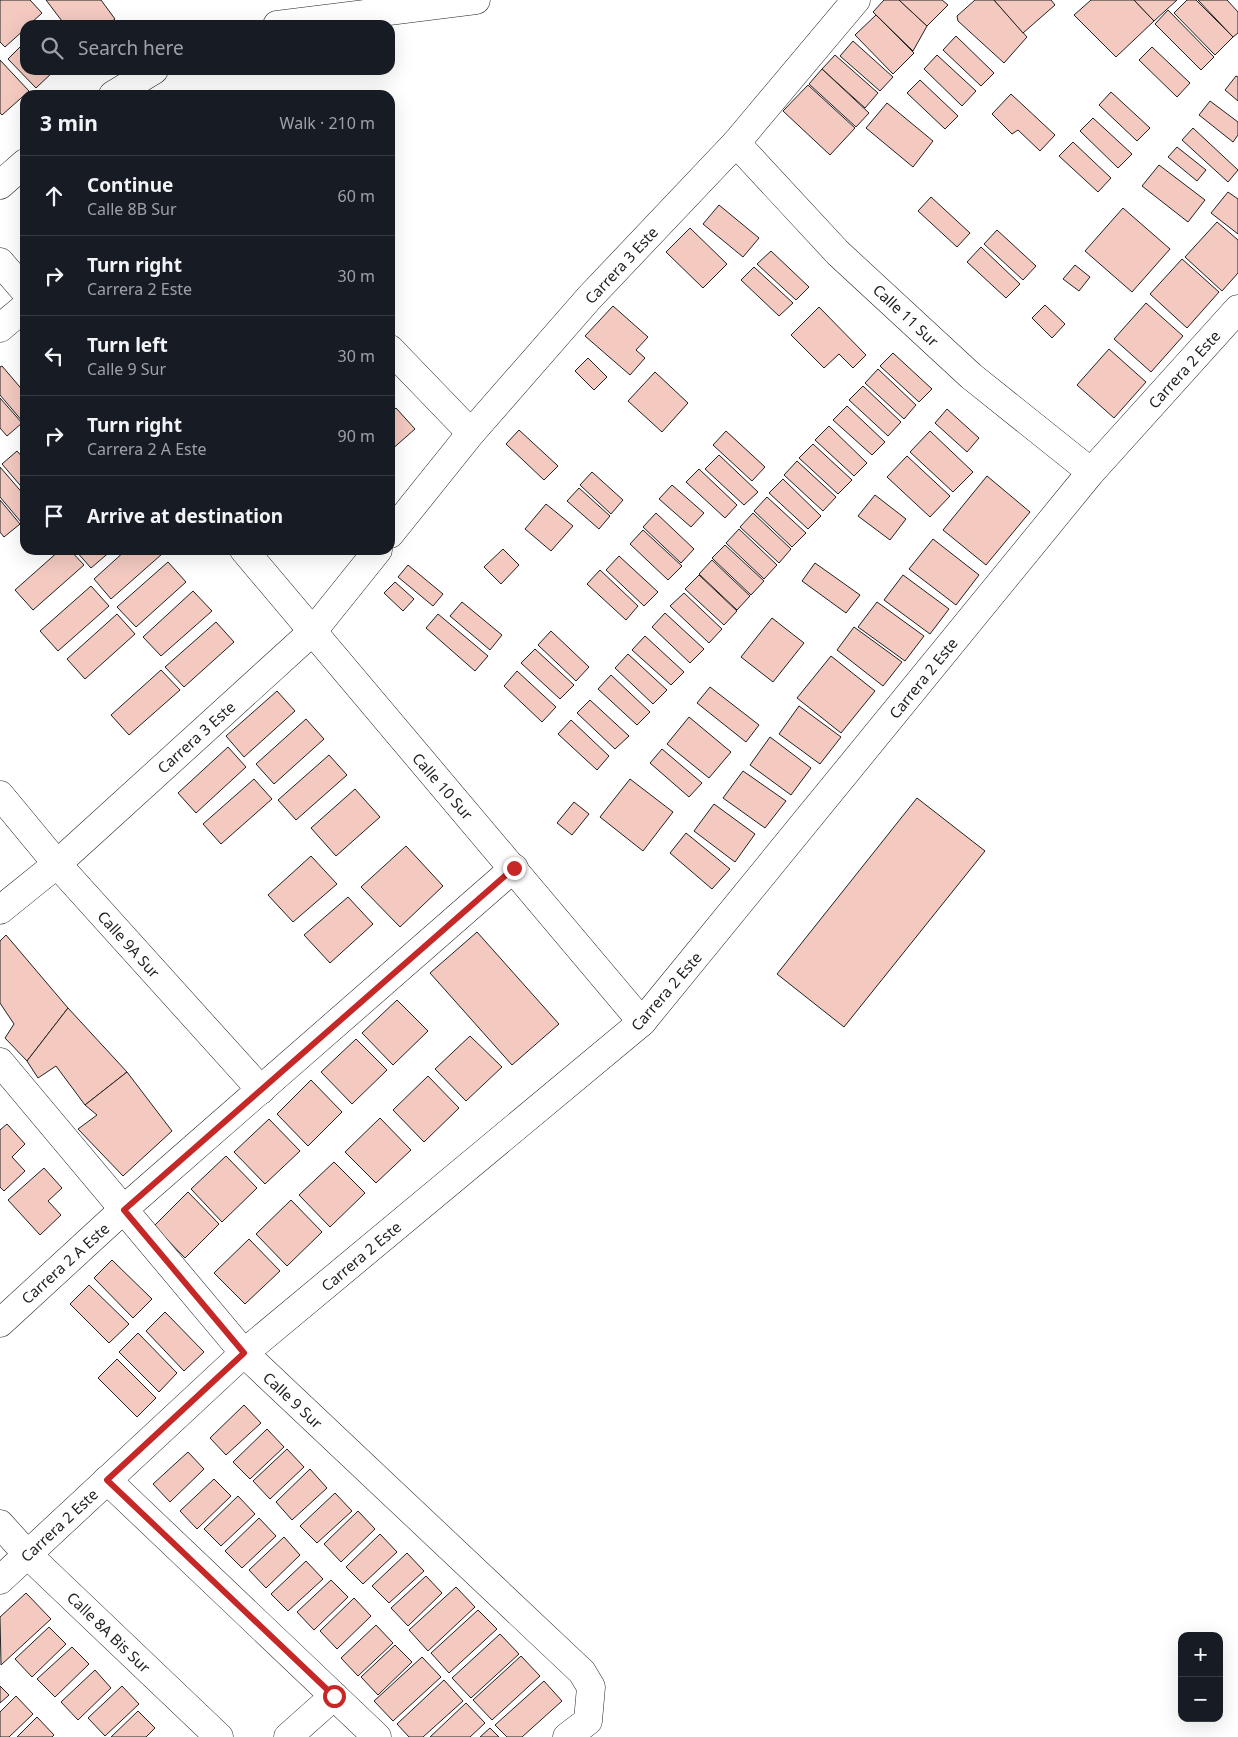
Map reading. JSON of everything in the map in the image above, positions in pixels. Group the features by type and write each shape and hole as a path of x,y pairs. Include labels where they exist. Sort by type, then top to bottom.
{"street":[{"path":"317,20 476,0"},
{"name":"Carrera 3 Este","path":"395,528 471,433 589,298 736,143 856,0"},
{"path":"123,90 146,75"},
{"name":"Calle 11 Sur","path":"736,143 838,252 971,376 1091,472"},
{"path":"0,185 20,167"},
{"path":"0,262 20,285"},
{"name":"Carrera 2 Este","path":"0,1580 244,1353 642,1022 1091,472 1238,309"},
{"path":"0,328 20,311"},
{"path":"395,354 471,433"},
{"name":"Calle 10 Sur","path":"248,555 642,1022"},
{"name":"Carrera 3 Este","path":"0,910 57,864 313,631 374,555"},
{"name":"Calle 9A Sur","path":"0,795 57,864 261,1090"},
{"name":"Carrera 2 A Este","path":"0,1323 124,1210 514,868"},
{"name":"Calle 9 Sur","path":"0,1062 244,1353 582,1672 590,1687 577,1729"},
{"path":"107,1480 377,1737"},
{"name":"Calle 8A Bis Sur","path":"0,1524 27,1554 219,1737"},
{"path":"288,1737 334,1696"}],"building":[{"path":"0,0 30,0 42,13 34,20 20,20 20,34 5,47 0,42"},
{"path":"46,0 101,0 115,19 114,20 61,20"},
{"path":"884,0 899,0 927,26 913,51 873,12"},
{"path":"899,0 942,0 948,5 927,26"},
{"path":"975,0 994,0 1027,37 1004,63 958,21 957,16"},
{"path":"994,0 1051,0 1055,5 1023,33"},
{"path":"1091,0 1134,0 1154,21 1116,57 1074,15"},
{"path":"1134,0 1177,0 1154,21"},
{"path":"1187,0 1196,0 1233,37 1215,55 1174,13"},
{"path":"1198,0 1227,0 1238,12 1238,33 1233,37"},
{"path":"1168,10 1214,57 1201,70 1155,24"},
{"path":"876,15 914,53 893,74 855,35"},
{"path":"956,36 994,73 981,86 943,50"},
{"path":"853,41 893,77 880,91 840,56"},
{"path":"20,47 20,71 8,59"},
{"path":"1152,47 1190,83 1177,97 1139,60"},
{"path":"835,55 878,93 865,108 822,69"},
{"path":"937,55 976,91 962,106 924,69"},
{"path":"0,60 28,90 20,90 20,99 2,115 0,113"},
{"path":"822,69 869,113 856,127 809,84"},
{"path":"23,75 50,75 36,88"},
{"path":"1236,76 1238,77 1238,101 1225,90"},
{"path":"920,80 958,116 945,129 907,93"},
{"path":"808,85 855,128 830,155 783,111"},
{"path":"1111,92 1150,128 1137,141 1099,105"},
{"path":"1011,94 1055,135 1040,151 1018,130 1012,134 992,114"},
{"path":"1210,101 1238,122 1238,135 1233,142 1199,115"},
{"path":"887,103 933,141 913,167 866,128"},
{"path":"1093,118 1132,154 1118,168 1080,131"},
{"path":"1193,128 1238,170 1228,182 1182,140"},
{"path":"1073,142 1111,178 1098,192 1059,156"},
{"path":"1177,147 1206,170 1197,181 1168,157"},
{"path":"1159,165 1205,200 1188,222 1142,186"},
{"path":"1228,192 1238,199 1238,234 1211,213"},
{"path":"931,197 970,233 957,247 918,211"},
{"path":"719,205 759,238 743,257 703,224"},
{"path":"1123,208 1170,249 1132,292 1085,251"},
{"path":"1217,222 1238,240 1238,273 1222,291 1185,257"},
{"path":"690,228 727,264 703,288 666,252"},
{"path":"997,230 1036,266 1023,280 984,244"},
{"path":"981,247 1020,284 1006,298 967,262"},
{"path":"771,251 809,287 796,300 757,264"},
{"path":"1182,259 1219,292 1187,328 1150,294"},
{"path":"1075,265 1090,277 1079,291 1063,279"},
{"path":"754,267 793,303 779,316 741,280"},
{"path":"1146,303 1183,336 1151,372 1114,339"},
{"path":"1045,305 1065,324 1052,338 1032,318"},
{"path":"613,306 648,337 636,350 645,358 630,375 585,336"},
{"path":"819,307 866,355 853,368 839,354 824,368 791,335"},
{"path":"1109,349 1146,382 1114,418 1077,385"},
{"path":"893,353 932,389 919,402 880,366"},
{"path":"588,358 607,377 594,390 575,371"},
{"path":"2,366 20,387 20,418 0,395 0,367"},
{"path":"878,369 916,405 904,419 865,383"},
{"path":"655,372 688,403 662,432 628,401"},
{"path":"863,386 901,422 888,436 849,400"},
{"path":"0,398 20,421 20,425 7,436 0,428"},
{"path":"847,406 885,442 872,455 833,420"},
{"path":"395,409 415,429 395,447"},
{"path":"947,409 979,438 967,452 935,423"},
{"path":"829,426 867,463 854,476 815,440"},
{"path":"519,430 558,466 544,480 506,444"},
{"path":"726,431 765,467 752,481 713,445"},
{"path":"930,431 973,472 953,492 910,452"},
{"path":"813,444 852,480 838,494 799,458"},
{"path":"17,451 20,454 20,485 2,464"},
{"path":"719,455 758,492 744,505 705,469"},
{"path":"907,456 950,496 930,517 887,477"},
{"path":"797,461 836,497 823,511 784,475"},
{"path":"0,467 20,490 20,521 0,497"},
{"path":"699,469 737,505 725,518 686,482"},
{"path":"592,472 623,500 611,514 580,485"},
{"path":"987,476 1030,512 986,565 943,530"},
{"path":"783,479 821,516 808,529 769,493"},
{"path":"672,485 704,513 691,527 659,499"},
{"path":"579,488 610,516 599,529 567,501"},
{"path":"875,495 906,519 890,540 858,516"},
{"path":"767,497 806,533 792,547 754,511"},
{"path":"0,500 20,524 4,537 0,532"},
{"path":"546,504 573,526 551,551 525,529"},
{"path":"656,513 694,549 681,563 643,527"},
{"path":"753,513 791,549 779,563 740,527"},
{"path":"739,529 777,565 764,579 726,543"},
{"path":"643,530 682,566 668,580 630,544"},
{"path":"933,539 979,575 956,605 909,569"},
{"path":"725,545 764,581 751,595 712,558"},
{"path":"503,549 519,565 501,584 484,567"},
{"path":"54,555 75,555 84,565 33,610 15,590"},
{"path":"79,555 106,555 91,568"},
{"path":"120,555 161,555 111,599 94,579"},
{"path":"619,556 658,592 644,606 606,570"},
{"path":"712,560 750,596 737,610 699,574"},
{"path":"168,562 186,582 136,627 117,607"},
{"path":"815,563 860,595 846,613 802,581"},
{"path":"408,565 443,594 433,606 398,577"},
{"path":"600,570 638,606 626,620 587,584"},
{"path":"699,575 737,611 724,625 685,589"},
{"path":"903,575 949,609 930,634 884,600"},
{"path":"395,582 414,599 403,611 384,593"},
{"path":"91,586 109,606 58,651 40,631"},
{"path":"193,591 212,611 161,656 143,637"},
{"path":"684,593 722,629 709,643 670,606"},
{"path":"462,602 502,635 490,650 450,616"},
{"path":"877,602 924,636 905,661 858,627"},
{"path":"665,613 704,649 690,663 652,627"},
{"path":"117,614 135,634 85,679 67,659"},
{"path":"438,614 488,656 475,671 426,628"},
{"path":"772,618 804,643 773,682 741,657"},
{"path":"216,622 234,642 184,687 165,667"},
{"path":"854,627 902,662 883,686 837,650"},
{"path":"551,631 589,667 576,681 538,645"},
{"path":"645,636 684,672 671,685 632,650"},
{"path":"535,649 574,685 560,699 521,663"},
{"path":"628,654 667,690 653,704 615,668"},
{"path":"831,656 875,691 841,733 797,698"},
{"path":"161,670 180,690 129,735 111,715"},
{"path":"517,671 556,707 542,722 504,686"},
{"path":"611,675 650,712 637,725 598,689"},
{"path":"710,687 759,725 746,742 697,703"},
{"path":"277,691 295,711 244,757 226,736"},
{"path":"590,700 629,736 615,749 577,713"},
{"path":"799,706 841,737 820,764 779,734"},
{"path":"689,717 731,752 709,778 667,744"},
{"path":"306,719 324,739 274,784 256,764"},
{"path":"571,720 609,756 597,770 558,734"},
{"path":"770,737 811,768 791,795 750,765"},
{"path":"228,747 246,767 196,813 178,793"},
{"path":"662,749 702,783 689,797 650,763"},
{"path":"329,755 347,775 296,820 278,800"},
{"path":"743,771 786,801 765,828 723,798"},
{"path":"254,779 272,799 221,844 203,824"},
{"path":"630,779 673,812 643,851 600,817"},
{"path":"355,789 380,817 336,856 311,828"},
{"path":"917,798 985,851 844,1027 777,974"},
{"path":"574,802 589,814 572,835 557,823"},
{"path":"714,804 755,834 735,862 694,831"},
{"path":"686,833 730,869 712,889 670,853"},
{"path":"406,846 443,886 400,927 361,887"},
{"path":"311,856 337,884 293,922 268,895"},
{"path":"348,897 373,924 330,963 304,935"},
{"path":"477,932 559,1024 512,1065 430,973"},
{"path":"6,935 68,1008 27,1061 5,1038 14,1024 0,1003 0,941"},
{"path":"397,1000 428,1031 393,1065 362,1033"},
{"path":"68,1008 127,1072 85,1105 56,1066 38,1078 27,1061"},
{"path":"470,1036 502,1067 466,1101 435,1069"},
{"path":"356,1039 387,1070 352,1104 321,1072"},
{"path":"127,1072 172,1131 123,1176 78,1129 97,1115 85,1105"},
{"path":"428,1076 459,1108 424,1142 393,1110"},
{"path":"311,1080 342,1112 308,1146 277,1114"},
{"path":"380,1118 411,1150 376,1183 345,1152"},
{"path":"269,1119 300,1151 265,1184 234,1152"},
{"path":"7,1124 25,1144 12,1157 25,1171 4,1191 0,1187 0,1130"},
{"path":"226,1156 257,1188 222,1222 191,1189"},
{"path":"334,1162 365,1193 330,1227 299,1195"},
{"path":"44,1168 62,1188 48,1201 61,1215 40,1235 8,1200"},
{"path":"188,1192 219,1224 185,1258 154,1226"},
{"path":"291,1200 322,1232 287,1266 256,1234"},
{"path":"249,1239 280,1271 245,1304 214,1273"},
{"path":"112,1260 152,1299 133,1318 94,1278"},
{"path":"89,1285 129,1324 109,1343 70,1304"},
{"path":"165,1312 204,1352 184,1371 146,1331"},
{"path":"138,1333 177,1373 159,1392 119,1352"},
{"path":"117,1359 156,1398 137,1417 98,1378"},
{"path":"244,1405 261,1423 226,1455 210,1438"},
{"path":"267,1429 284,1447 250,1479 233,1462"},
{"path":"287,1449 304,1467 270,1499 253,1481"},
{"path":"188,1452 204,1469 170,1502 153,1484"},
{"path":"310,1469 327,1488 292,1520 276,1502"},
{"path":"214,1479 231,1496 197,1529 180,1511"},
{"path":"335,1493 352,1511 317,1543 300,1526"},
{"path":"238,1496 255,1514 221,1546 204,1529"},
{"path":"358,1511 375,1529 341,1562 324,1544"},
{"path":"259,1518 276,1536 242,1568 225,1551"},
{"path":"380,1534 397,1552 363,1584 346,1567"},
{"path":"284,1537 300,1555 266,1588 249,1570"},
{"path":"407,1553 424,1571 389,1603 372,1586"},
{"path":"306,1561 323,1579 288,1611 271,1594"},
{"path":"426,1576 442,1593 408,1626 391,1608"},
{"path":"331,1580 348,1597 314,1630 297,1612"},
{"path":"456,1587 475,1607 428,1651 409,1630"},
{"path":"26,1593 51,1619 1,1665 0,1617"},
{"path":"354,1598 371,1616 337,1649 320,1631"},
{"path":"478,1610 497,1629 449,1673 431,1653"},
{"path":"376,1625 393,1643 358,1676 341,1658"},
{"path":"49,1627 66,1644 32,1677 15,1659"},
{"path":"500,1634 519,1654 471,1698 452,1678"},
{"path":"395,1645 412,1662 378,1695 361,1677"},
{"path":"72,1647 89,1664 55,1697 37,1679"},
{"path":"521,1656 540,1676 492,1720 473,1700"},
{"path":"422,1657 441,1677 393,1721 374,1701"},
{"path":"95,1670 111,1688 78,1720 61,1702"},
{"path":"444,1680 463,1701 423,1737 409,1737 397,1724"},
{"path":"544,1681 562,1701 522,1737 507,1737 495,1725"},
{"path":"0,1686 9,1695 0,1703"},
{"path":"122,1686 139,1704 105,1736 88,1718"},
{"path":"16,1696 33,1714 9,1737 0,1737 0,1712"},
{"path":"466,1703 485,1723 470,1737 430,1737"},
{"path":"138,1711 155,1728 146,1737 111,1737"},
{"path":"37,1717 54,1735 52,1737 17,1737"},
{"path":"490,1728 499,1737 480,1737"}],"route":[{"path":"334,1696 107,1480 244,1353 124,1210 514,868"}]}
